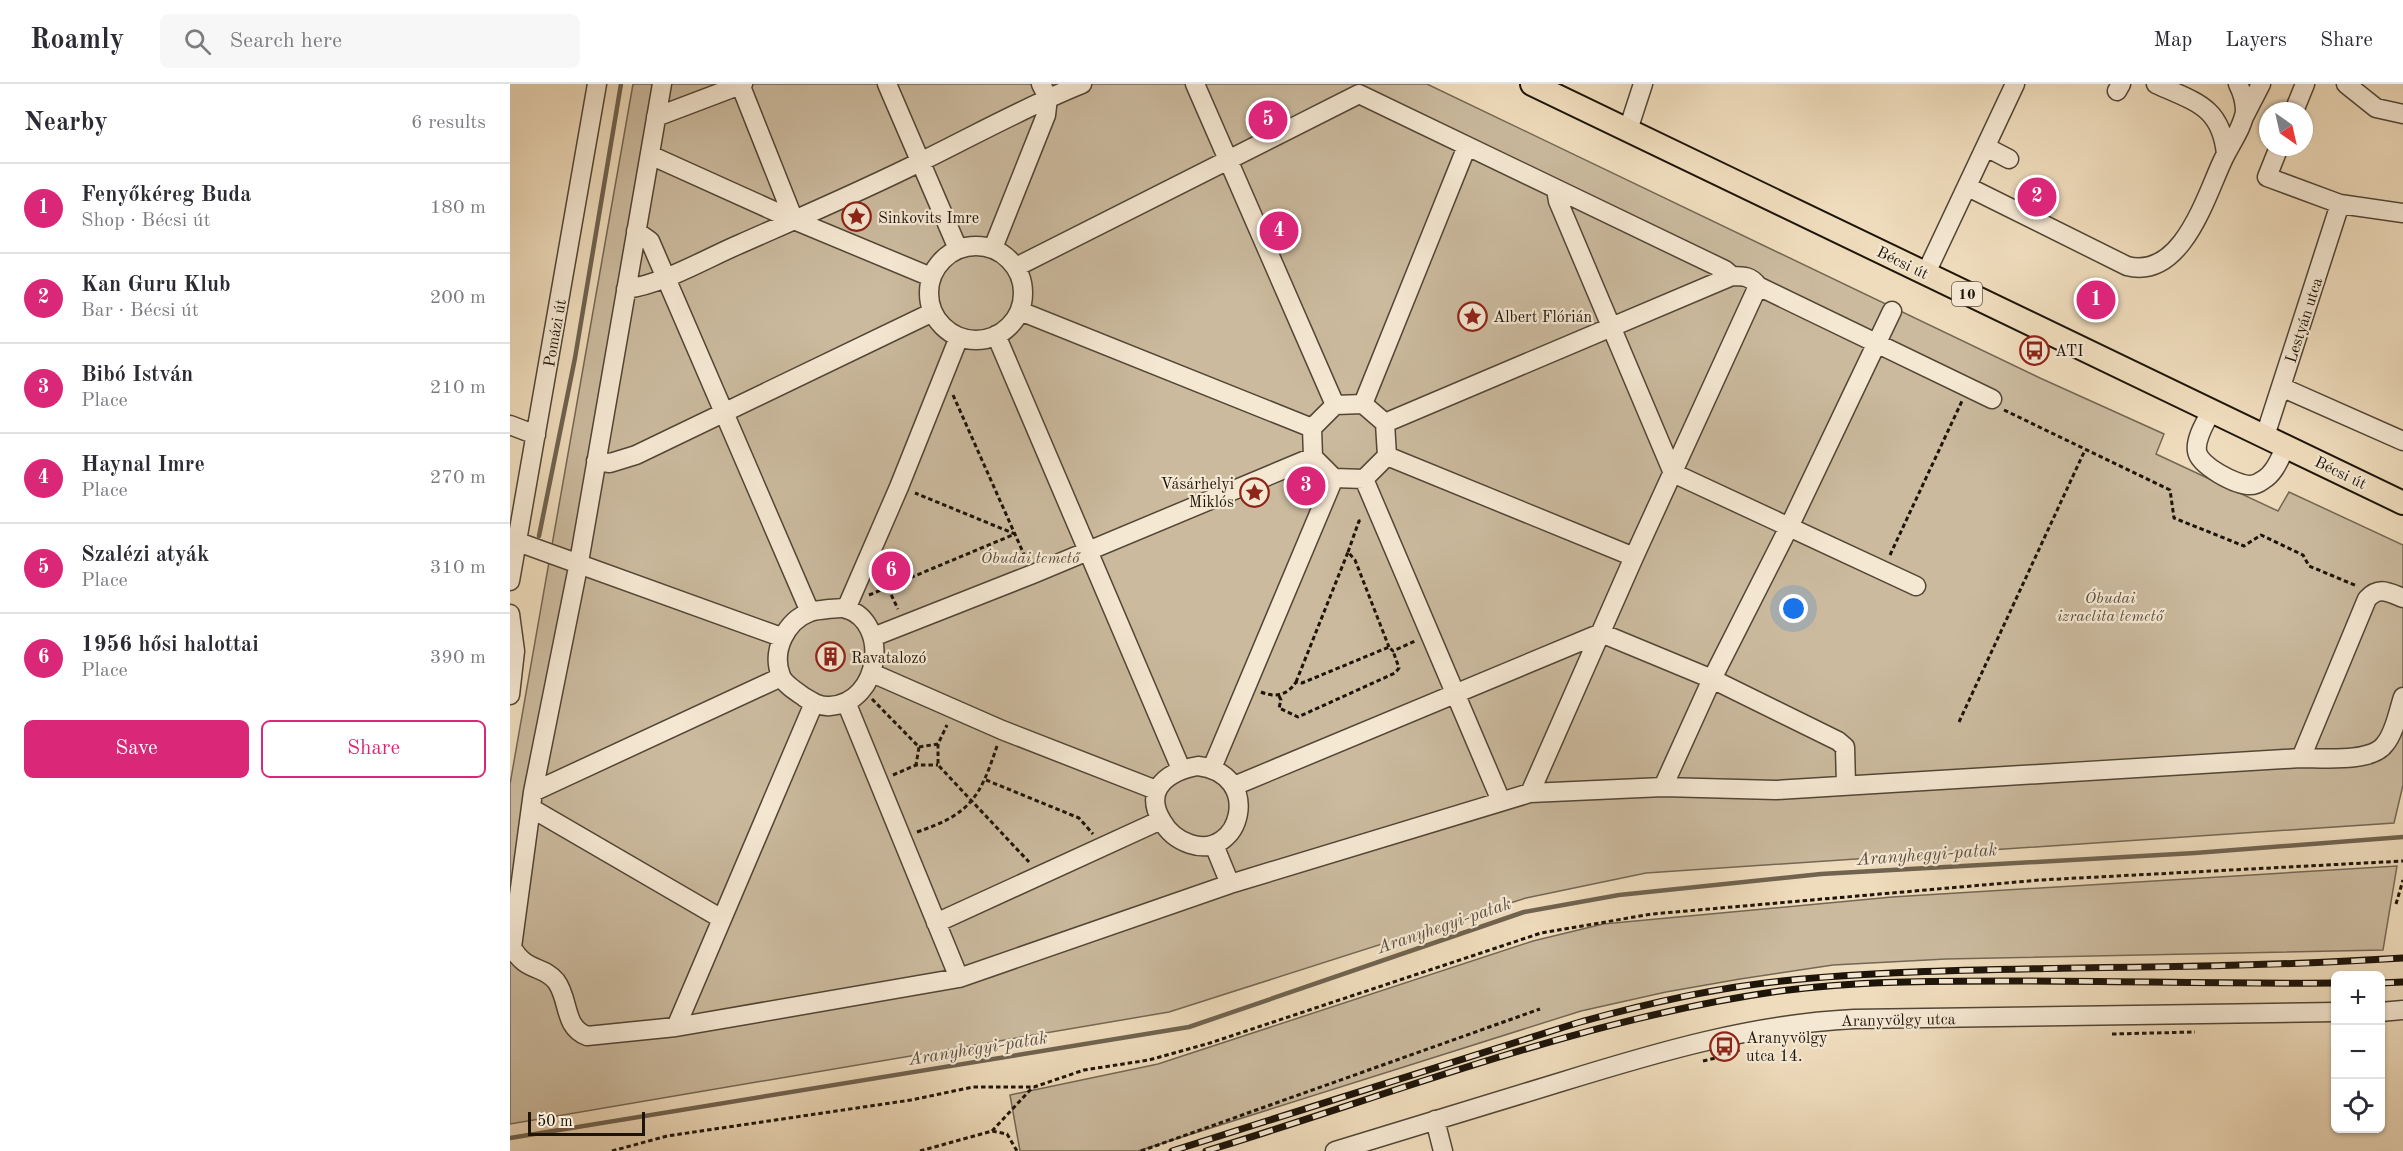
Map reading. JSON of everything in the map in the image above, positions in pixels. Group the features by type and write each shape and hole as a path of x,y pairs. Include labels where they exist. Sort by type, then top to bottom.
{"main road":[{"name":"Bécsi út","path":"1532,84 2403,502"}],"street":[{"name":"Pomázi út","path":"510,581 597,84"},
{"path":"662,84 579,562 532,800 512,947 518,957 528,966 551,976 557,983 563,993 571,1025 578,1033 587,1036 676,1027 959,978 1230,885 1530,793 1663,787 1776,790 2301,758 2353,758 2373,754 2385,746 2403,696"},
{"path":"656,117 741,84 794,220"},
{"path":"888,84 958,249"},
{"path":"626,289 638,288 665,277 921,162 1045,91 1082,84"},
{"path":"1195,84 1335,405"},
{"path":"1628,130 1643,84"},
{"path":"1926,273 2015,84"},
{"path":"2156,84 2204,106 2211,112 2221,131 2226,154"},
{"path":"2238,84 2243,96 2243,118"},
{"path":"1968,187 2057,225 2127,266 2143,267 2158,262 2179,247 2189,234 2261,84"},
{"path":"2298,102 2305,84"},
{"path":"2346,84 2376,108 2403,114"},
{"path":"993,249 1046,115 1045,91"},
{"path":"1016,267 1359,94 1725,270 1732,276"},
{"path":"1364,404 1467,146"},
{"path":"1986,147 2009,159"},
{"path":"650,156 794,220 931,277"},
{"path":"2275,156 2266,177 2340,204 2403,213"},
{"path":"1556,189 1558,201 1673,473 1916,586"},
{"name":"Lestyán utca","path":"2265,436 2340,204"},
{"path":"636,231 650,241 810,612"},
{"path":"978,245 993,249 1005,255 1016,267 1024,290 1020,311 1010,326 996,336 976,340 959,337 944,328 933,312 928,295 931,277 943,258 958,249 978,245"},
{"path":"1385,423 1732,276 1744,275 1758,286 1992,399"},
{"path":"1530,793 1634,557 1758,286"},
{"path":"1020,311 1312,428"},
{"path":"1663,787 1712,679 1789,527 1892,311"},
{"path":"596,461 610,463 636,455 933,312"},
{"path":"996,336 1181,769"},
{"path":"850,601 959,337"},
{"path":"2281,387 2403,441"},
{"path":"1364,404 1385,423 1387,456 1364,479 1334,478 1314,457 1312,428 1335,405 1364,404"},
{"path":"2211,411 2197,444 2198,455 2209,468 2242,484 2255,484 2268,477 2273,472 2286,446"},
{"path":"510,425 536,435"},
{"path":"1387,456 1634,557"},
{"path":"873,637 1033,574 1314,457"},
{"path":"1212,768 1334,478"},
{"path":"1364,479 1501,801"},
{"path":"518,542 579,562 781,637"},
{"path":"2301,758 2367,599 2373,592 2381,590 2403,598"},
{"path":"850,601 873,637 873,674 862,690 846,702 829,706 814,703 796,692 781,676 779,659 781,637 810,612 850,601"},
{"path":"510,614 515,651 510,695"},
{"path":"1234,786 1601,633 1712,679 1838,741 1845,747 1846,785"},
{"path":"873,674 1002,730 1156,790"},
{"path":"532,800 781,676"},
{"path":"846,702 959,978"},
{"path":"676,1027 814,703"},
{"path":"1198,766 1212,768 1225,775 1234,786 1239,805 1236,824 1226,838 1214,845 1198,847 1184,842 1170,832 1161,820 1156,807 1156,790 1167,777 1181,769 1198,766"},
{"path":"532,800 723,919"},
{"path":"936,923 1105,848 1161,820"},
{"path":"1214,845 1230,885"},
{"path":"2385,1012 2403,1010"},
{"name":"Aranyvölgy utca","path":"1335,1151 1674,1048 1756,1030 1802,1023 1854,1019 2331,1012"},
{"path":"1435,1120 1443,1151"}],"path":[{"path":"944,374 1033,574"},
{"path":"1882,570 1967,388"},
{"path":"1992,399 2008,413 2170,490 2174,518 2244,546 2261,535 2303,555 2309,566 2373,592"},
{"path":"1959,722 2085,450"},
{"path":"899,487 1015,534"},
{"path":"1247,686 1270,696 1279,696 1292,689 1359,521"},
{"path":"850,601 888,588 1015,534"},
{"path":"1279,696 1281,700 1279,708 1298,717 1395,673 1399,668 1355,560 1348,552"},
{"path":"888,588 905,624"},
{"path":"1296,682 1302,684 1431,635"},
{"path":"862,690 919,747"},
{"path":"954,709 938,744 938,765 1042,876"},
{"path":"900,837 936,826 958,814 973,801 986,780 1002,730"},
{"path":"919,747 938,744"},
{"path":"916,765 919,747"},
{"path":"878,782 916,765 938,765"},
{"path":"986,780 1079,818 1105,848"},
{"path":"612,1151 667,1136 911,1100 974,1087 1034,1087 1084,1070 1149,1060 1210,1043 1541,933 1641,915 2040,880 2403,861"},
{"path":"2396,904 2403,880"},
{"path":"1141,1151 1540,1009"},
{"path":"2109,1034 2200,1032"},
{"path":"1702,1061 1737,1053 1742,1047"},
{"path":"992,1131 1034,1087"},
{"path":"920,1151 992,1131 1007,1134 1017,1151"}],"green space":[{"name":"Óbudai temető","path":"633,84 1427,84 2040,378 2164,434 2156,454 2278,511 2289,492 2403,545 2403,785 2394,823 1646,873 1526,898 1169,1012 510,1124 510,784"},
{"path":"2397,866 2383,950 1946,959 1833,965 1666,992 1581,1011 1138,1151 1020,1151 1010,1095 1158,1064 1533,941 1603,924 1892,897"}],"waterway":[{"path":"539,536 575,358 621,84"},
{"name":"Aranyhegyi-patak","path":"510,1138 1189,1027 1524,912 1619,895 1821,874 2195,853 2403,837"}],"railway":[{"path":"1172,1151 1577,1023 1704,992 1782,981 1892,973 2240,965 2403,958"},
{"path":"1206,1151 1561,1039 1706,1004 1780,991 1866,983 1925,982 2331,983"},
{"path":"2385,983 2403,982"}],"place":[{"name":"Szalézi atyák","path":"1268,120"},
{"name":"Kan Guru Klub","path":"2037,197"},
{"name":"Sinkovits Imre","path":"857,217"},
{"name":"Haynal Imre","path":"1279,231"},
{"name":"Fenyőkéreg Buda","path":"2096,300"},
{"name":"Albert Flórián","path":"1472,316"},
{"name":"ATI","path":"2034,350"},
{"name":"Bibó István","path":"1306,486"},
{"name":"Vásárhelyi Miklós","path":"1255,492"},
{"name":"1956 hősi halottai","path":"891,571"},
{"name":"Ravatalozó","path":"830,657"},
{"name":"Aranyvölgy utca 14.","path":"1725,1046"}],"park label":[{"name":"Óbudai izraelita temető","path":"2110,606"}]}
